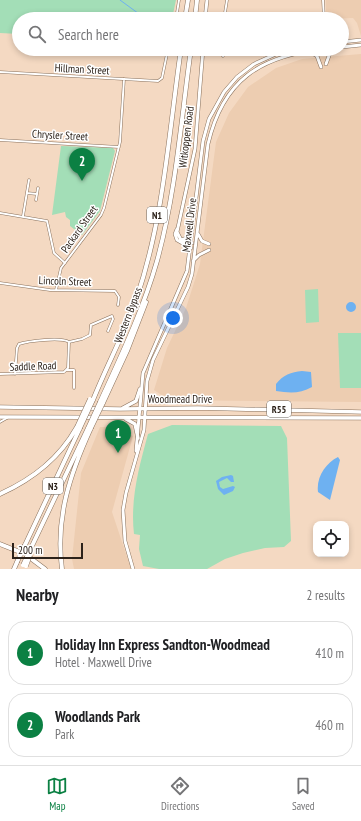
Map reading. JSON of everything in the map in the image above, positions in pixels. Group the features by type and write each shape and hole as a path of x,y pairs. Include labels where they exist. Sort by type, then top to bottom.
{"highway":[{"path":"186,12 188,0"},
{"path":"195,12 197,0"},
{"name":"Western Bypass","path":"14,569 78,427 120,340 137,296 152,238 165,171 180,56"},
{"name":"Western Bypass","path":"23,567 44,518 102,402 150,282 169,211 190,56"},
{"path":"0,493 13,488 44,468 62,449 78,427"},
{"path":"62,569 59,534 64,501 76,461 89,428"},
{"path":"0,544 25,554 45,569"}],"main road":[{"path":"206,12 207,0"},
{"path":"349,41 361,40"},
{"path":"349,46 361,45"},
{"name":"Witkoppen Road","path":"181,240 177,234 195,149 202,56"},
{"name":"Maxwell Drive","path":"136,457 140,418 140,389 147,361 185,276 207,126 214,108 224,92 237,77 254,64 272,56"},
{"name":"Maxwell Drive","path":"132,569 125,541 123,512 126,492 144,430 146,418 146,388 149,373 188,287 196,244 208,144 213,123 223,102 246,76 268,62 284,56"},
{"path":"317,56 321,67"},
{"path":"326,64 329,56"},
{"path":"200,170 205,171"},
{"name":"Witkoppen Road","path":"178,227 175,232 176,239 195,249"},
{"path":"181,240 189,237 192,231"},
{"path":"197,232 200,238 209,244"},
{"path":"181,240 196,244"},
{"path":"193,261 199,255 209,250"},
{"path":"120,409 135,402 139,397 140,389"},
{"name":"Woodmead Drive","path":"0,407 120,409 198,408 361,412"},
{"name":"Woodmead Drive","path":"0,417 361,418"},
{"path":"119,418 134,423 138,438"}],"street":[{"path":"177,12 179,0"},
{"path":"225,12 227,0"},
{"path":"324,0 324,12"},
{"name":"Hillman Street","path":"0,72 156,81 162,78 167,56"},
{"name":"Packard Street","path":"56,290 59,271 103,212 119,147 124,79"},
{"name":"Chrysler Street","path":"0,140 119,147"},
{"path":"23,217 29,180"},
{"path":"36,200 38,188"},
{"path":"27,193 37,194"},
{"path":"0,213 44,220 49,223 54,253 65,263"},
{"name":"Lincoln Street","path":"0,283 56,290 115,291 119,297 118,305"},
{"path":"15,374 17,348 19,344 42,340 65,340 69,342 82,339 90,335 92,332 90,327 92,324 112,316 113,319 108,331"},
{"path":"69,342 66,370 74,370 74,388"},
{"name":"Saddle Road","path":"0,374 66,370"},
{"path":"0,422 10,417"}],"shaded area":[{"path":"326,0 361,0 361,36 357,23 353,18 349,18 349,12 326,12"},
{"path":"361,54 361,402 169,400 154,390 167,348 186,308 200,264 216,142 229,113 248,87 276,68 302,59"},
{"path":"100,427 112,427 133,436 112,512 131,569 74,569 72,559 81,473"}],"green space":[{"path":"0,0 176,0 173,12 12,12 12,34 0,33"},
{"path":"61,146 113,148 115,151 100,211 82,235 70,226 70,220 66,217 65,212 52,215"},
{"path":"318,289 319,322 306,323 305,290"},
{"path":"338,333 361,333 361,388 340,388"},
{"path":"172,425 281,426 287,438 291,541 284,547 265,548 225,559 207,569 159,569 143,566 139,549 140,535 134,534 133,509 136,484 148,434"}],"water":[{"path":"349,302 353,302 355,303 355,311 349,312 346,309 346,305"},
{"path":"294,372 311,372 312,387 303,391 294,392 276,391 276,384 281,378"},
{"path":"338,457 340,460 330,500 318,492 318,486 320,476 323,471"},
{"path":"233,476 234,482 231,482 227,478 219,482 220,487 223,489 233,486 235,487 233,491 224,495 218,489 216,481 222,477"}],"waterway":[{"path":"120,0 136,12"}],"place":[{"name":"Woodlands Park","path":"82,181"},
{"name":"Holiday Inn Express Sandton-Woodmead","path":"118,453"}]}
